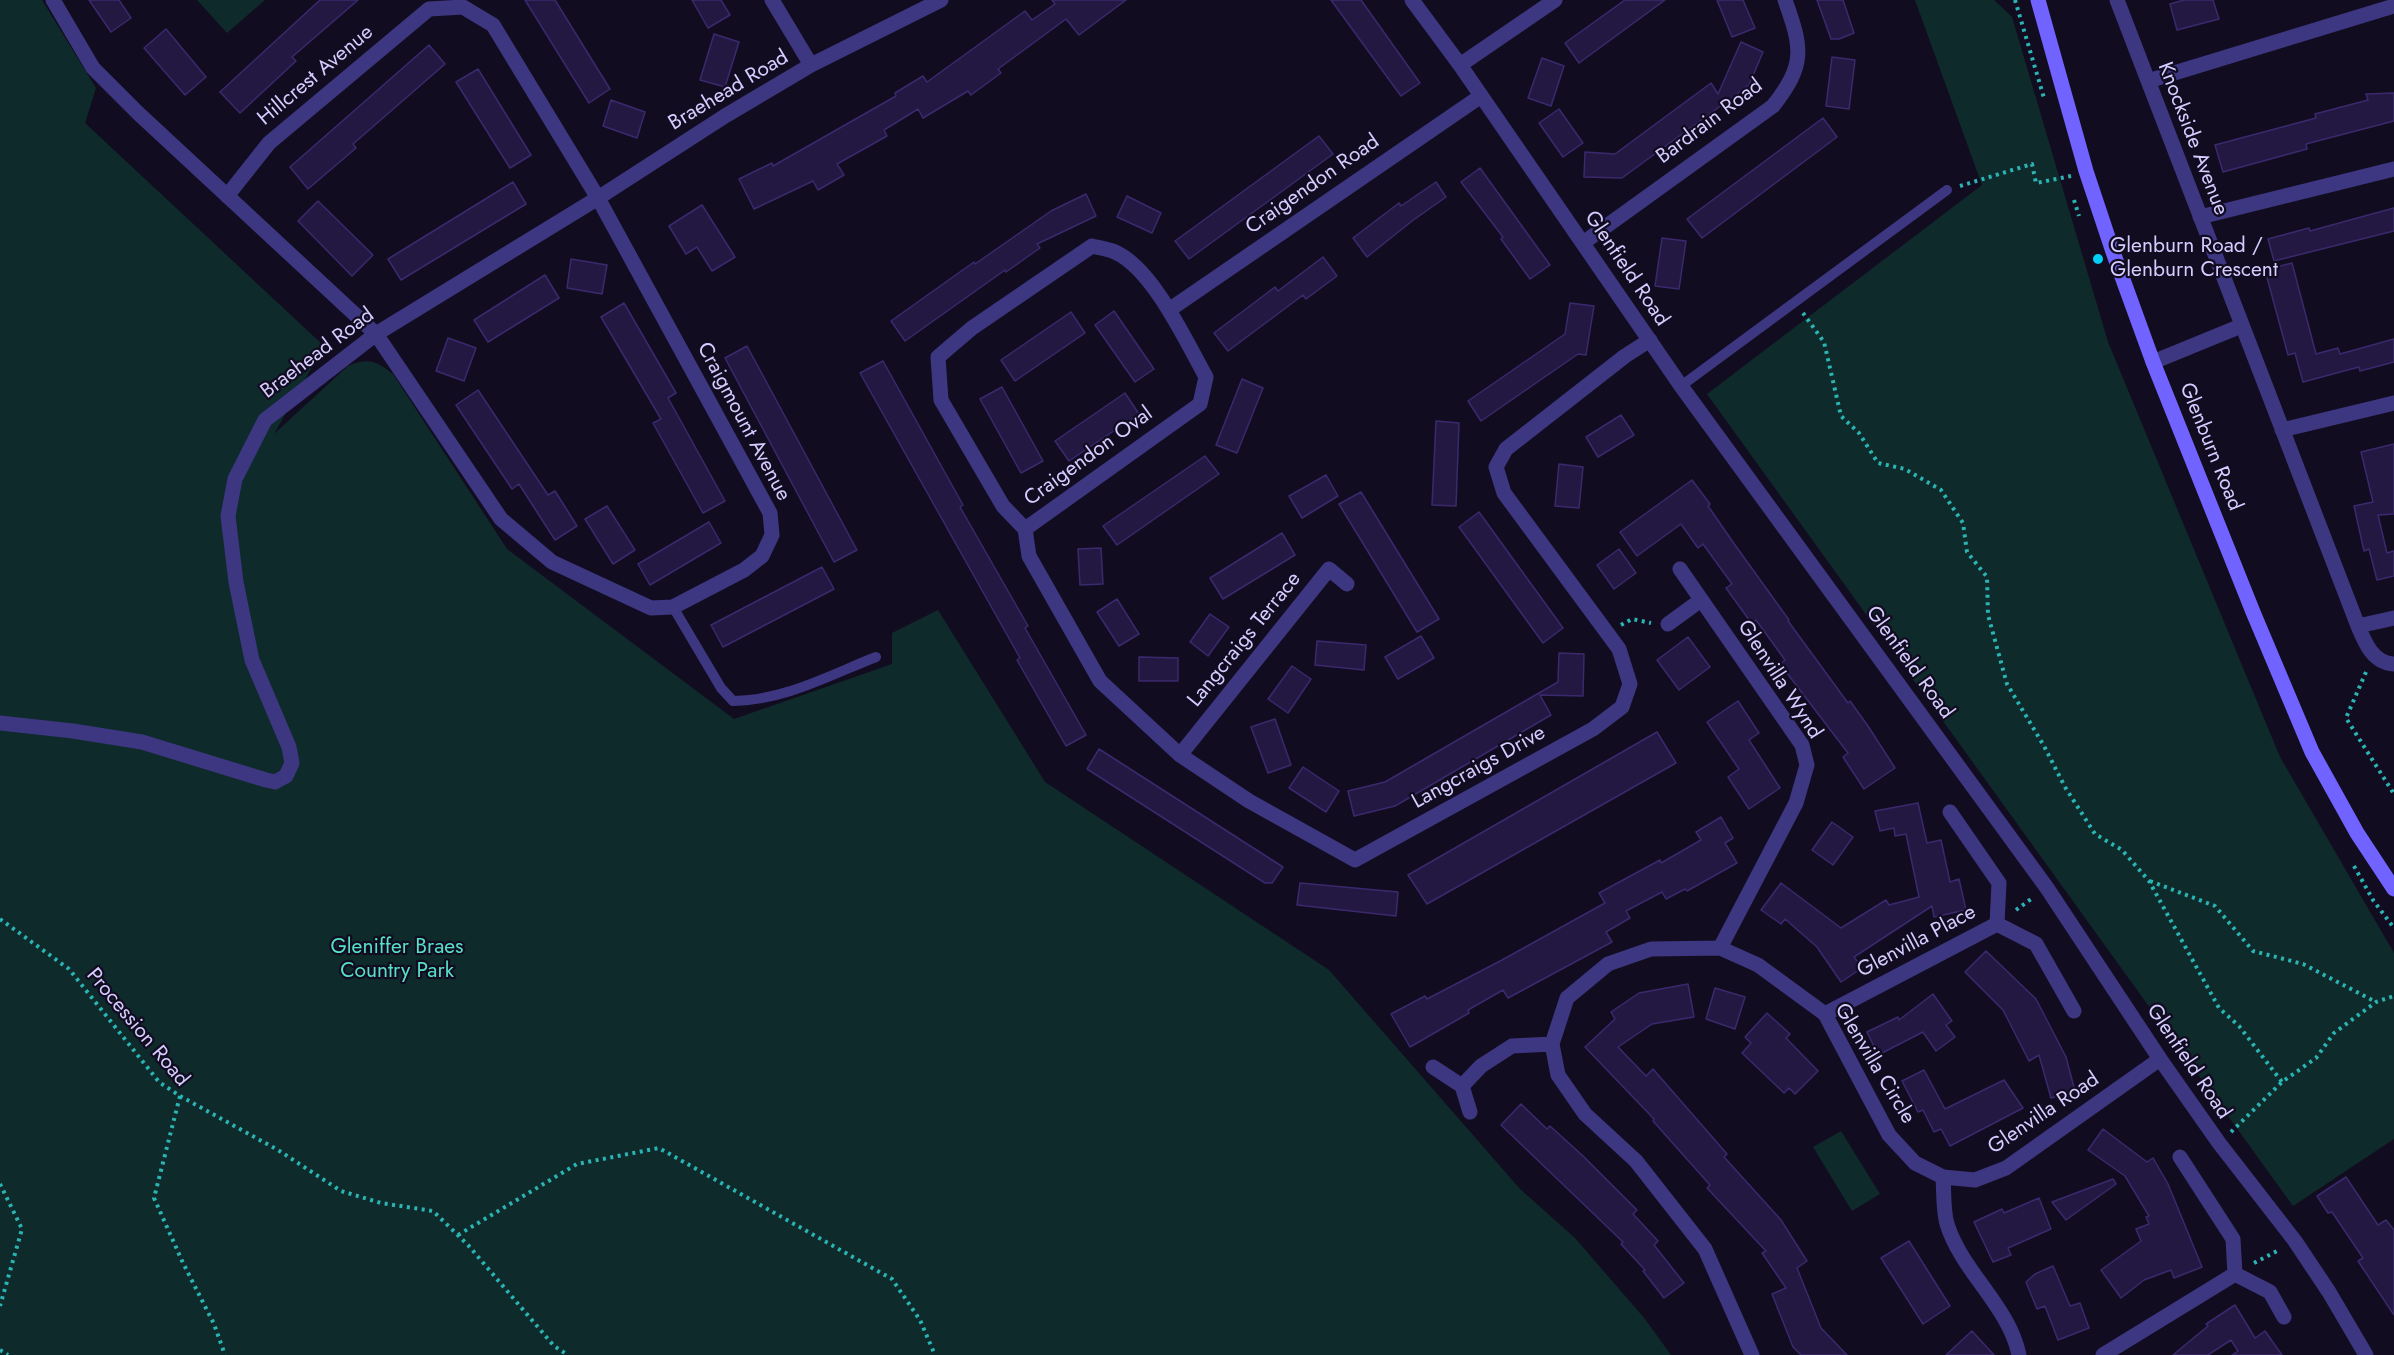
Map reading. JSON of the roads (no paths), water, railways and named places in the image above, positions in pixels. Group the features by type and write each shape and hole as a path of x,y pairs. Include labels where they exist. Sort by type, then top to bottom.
{"street":[{"path":"53,0 93,68 226,196 376,334 501,519 552,562 651,608 673,607"},
{"path":"772,0 811,65"},
{"name":"Braehead Road","path":"0,723 142,742 275,782 286,776 292,763 289,747 252,660 236,582 228,516 235,479 265,420 376,334 598,198 725,116 811,65 941,0"},
{"name":"Glenfield Road","path":"1412,0 1460,65 1681,386 2047,888 2160,1059 2219,1143 2295,1241 2329,1292 2366,1355"},
{"path":"1460,65 1555,0"},
{"name":"Bardrain Road","path":"1583,243 1773,106 1787,88 1798,61 1797,35 1785,0"},
{"name":"Glenburn Road","path":"2038,0 2086,171 2153,362 2312,752 2357,833 2394,889"},
{"name":"Knockside Avenue","path":"2117,0 2358,626 2373,656 2385,664 2394,664"},
{"path":"2148,81 2394,6"},
{"name":"Hillcrest Avenue","path":"226,196 269,143 429,9 463,7 492,25 598,198"},
{"name":"Craigendon Road","path":"1169,310 1481,96"},
{"path":"2200,217 2394,169"},
{"name":"Craigmount Avenue","path":"598,198 770,513 772,535 762,556 744,570 673,607"},
{"name":"Craigendon Oval","path":"1092,246 1117,253 1145,277 1169,310 1206,377 1200,404 1025,528 1003,506 941,400 938,357 972,328 1092,246"},
{"path":"2153,362 2241,326"},
{"name":"Langcraigs Drive","path":"1025,528 1029,556 1100,681 1179,755 1249,801 1354,860 1593,729 1622,707 1630,684 1619,649 1504,493 1496,467 1506,449 1624,356 1650,340"},
{"path":"2282,430 2394,403"},
{"name":"Langcraigs Terrace","path":"1179,755 1329,569 1347,584"},
{"name":"Glenvilla Wynd","path":"1680,569 1802,745 1807,765 1796,803 1720,948"},
{"path":"1668,624 1701,600"},
{"path":"2358,626 2394,618"},
{"name":"Glenvilla Place","path":"1950,812 1999,883 1997,924"},
{"name":"Glenvilla Place","path":"1997,924 2036,944 2074,1011"},
{"name":"Glenvilla Place","path":"1825,1014 1997,924"},
{"name":"Glenvilla Circle","path":"1552,1044 1568,998 1608,964 1651,949 1720,948 1758,965 1825,1014 1889,1135 1915,1163 1943,1177"},
{"path":"1462,1086 1481,1066 1512,1046 1552,1044 1558,1075 1586,1114 1636,1161 1705,1248 1752,1355"},
{"name":"Glenvilla Road","path":"1943,1177 1975,1180 2006,1168 2160,1059"},
{"path":"1433,1067 1462,1086 1470,1112"},
{"path":"2180,1158 2233,1239 2235,1274"},
{"path":"1943,1177 1946,1223 1959,1251 2006,1322 2017,1343 2019,1355"},
{"path":"2235,1274 2270,1292 2284,1317"},
{"path":"2103,1355 2235,1274"}],"lane":[{"path":"1681,386 1947,190"},
{"path":"673,607 721,688 733,701 753,701 783,694 876,657"}],"place":[{"name":"Glenburn Road / Glenburn Crescent","path":"2098,259"}],"park label":[{"name":"Gleniffer Braes Country Park","path":"397,960"}]}
